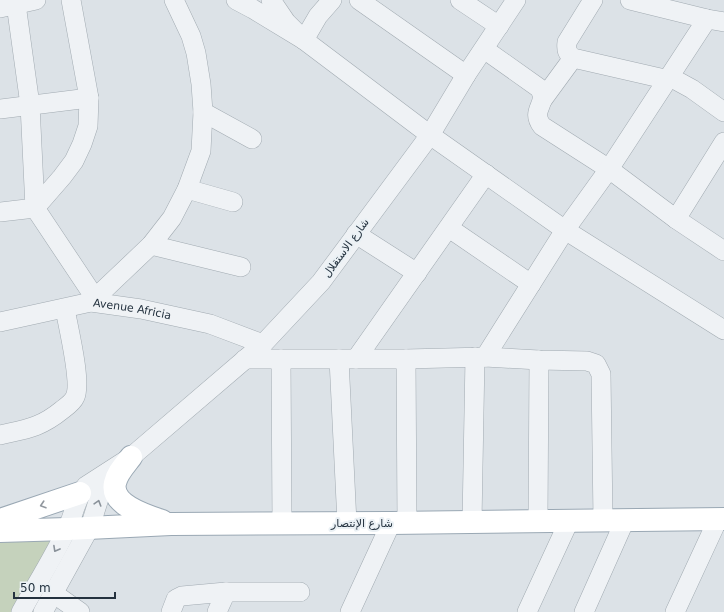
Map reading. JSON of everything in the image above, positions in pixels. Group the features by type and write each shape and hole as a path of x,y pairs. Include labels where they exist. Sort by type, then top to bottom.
{"main road":[{"path":"131,457 120,471 114,484 118,497 126,505 138,513 171,524"},
{"path":"0,520 80,493"},
{"name":"شارع الإنتصار","path":"0,531 171,524 721,519"}],"street":[{"path":"36,0 8,6 30,104 35,208 93,300 151,245 172,218 187,189 201,151 203,112 201,84 196,53 191,36 174,0"},
{"path":"0,212 35,208 74,161 82,144 88,126 89,98 71,0"},
{"path":"236,0 254,9 304,40 430,135 565,230 724,330"},
{"path":"271,0 286,22 304,40"},
{"path":"304,40 318,16 332,0"},
{"path":"359,0 466,75"},
{"path":"460,0 499,26"},
{"name":"شارع الاستقلال","path":"80,493 86,486 131,457 263,344 321,282 430,135 466,75 516,0"},
{"path":"593,0 566,42 566,50 568,54 573,58 670,78 692,89 724,112"},
{"path":"472,522 480,357 531,284 565,230 609,169 670,78 716,20 693,7 630,0"},
{"path":"484,49 534,83 542,93 543,99"},
{"path":"573,58 543,99 537,112 538,120 542,126 609,169 676,219 724,251"},
{"path":"0,109 30,104 89,98"},
{"path":"203,112 252,139"},
{"path":"676,219 724,142"},
{"path":"347,523 348,359 417,273 486,174"},
{"path":"187,189 233,202"},
{"path":"449,228 531,284"},
{"path":"356,234 417,273"},
{"path":"151,245 241,267"},
{"name":"Avenue Africia","path":"0,322 65,309 93,300 210,324 263,344"},
{"path":"0,435 35,427 52,418 67,406 75,397 78,383 65,309"},
{"path":"245,359 406,359 480,357 587,361 596,364 599,367 601,374 603,520"},
{"path":"281,359 282,523"},
{"path":"350,612 399,523 406,359"},
{"path":"538,521 539,360"},
{"path":"43,612 90,527 107,473"},
{"path":"22,612 67,529 80,493"},
{"path":"675,612 721,519"},
{"path":"584,612 625,520"},
{"path":"527,612 569,521"},
{"path":"217,612 226,592"},
{"path":"171,612 176,599 179,597 226,592 300,592"},
{"path":"53,593 80,612"}],"green space":[{"path":"57,537 14,612 0,612 0,540"}]}
